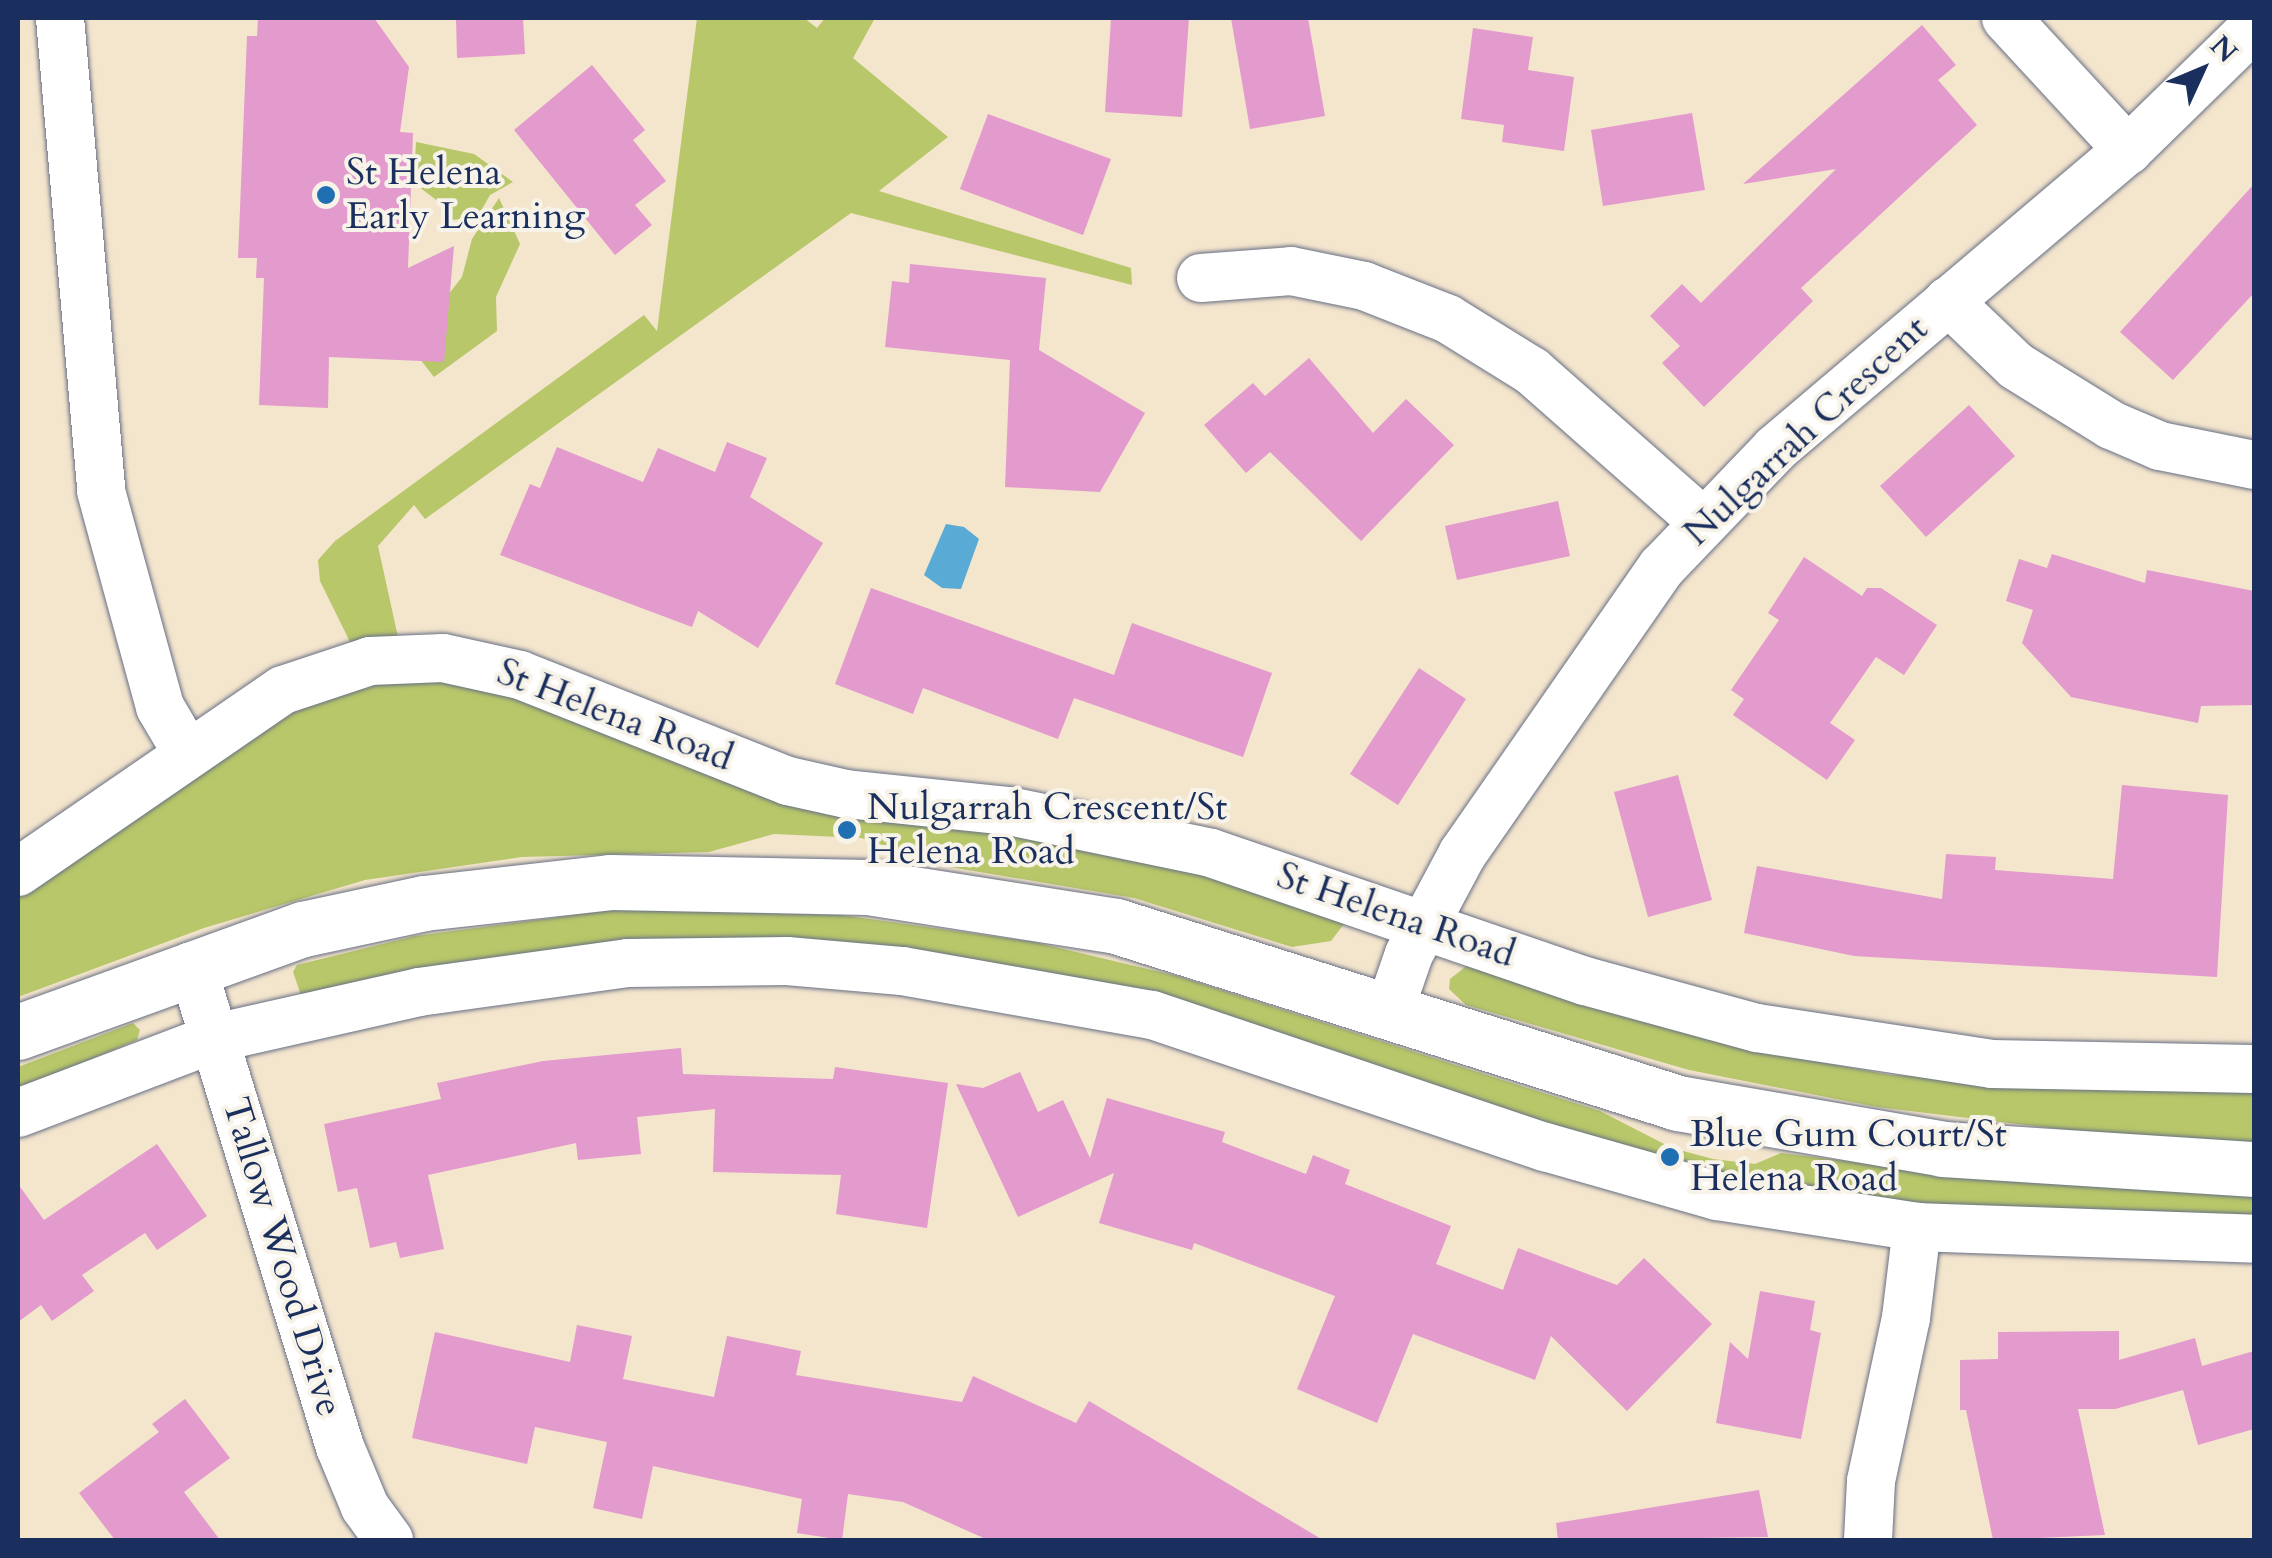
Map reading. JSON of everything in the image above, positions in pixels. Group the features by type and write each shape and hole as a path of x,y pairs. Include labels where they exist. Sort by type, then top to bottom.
{"main road":[{"path":"18,1032 303,929 487,892 572,883 756,881 868,887 1062,914 1181,945 1678,1104 1944,1149 2254,1169"}],"street":[{"path":"60,18 101,491 160,707 187,754"},
{"path":"2006,18 2128,150"},
{"name":"Nulgarrah Crescent","path":"1388,1012 1424,923 1536,740 1611,632 1702,521 1818,410 2128,150 2254,27"},
{"path":"1202,278 1292,271 1364,286 1448,320 1532,370 1702,521"},
{"path":"1948,302 2016,366 2111,425 2160,446 2254,465"},
{"name":"St Helena Road","path":"18,872 283,690 340,668 401,658 483,663 788,781 1149,837 1319,884 1637,997 1873,1050 1992,1064 2254,1070"},
{"path":"18,1113 216,1038 438,988 628,963 787,961 902,971 1152,1015 1545,1147 1717,1196 1916,1227 2254,1239"},
{"name":"Tallow Wood Drive","path":"192,966 340,1447 365,1507 389,1540"},
{"path":"1868,1540 1872,1481 1906,1318 1916,1227"}],"green space":[{"path":"697,18 804,18 817,28 825,18 875,18 853,58 948,137 879,191 1131,268 1132,285 851,213 425,519 414,505 378,546 398,637 352,646 320,581 318,560 335,541 644,315 657,331"},
{"path":"416,142 474,154 513,182 490,195 477,218 450,220 448,209 414,183"},
{"path":"499,198 520,244 496,297 497,331 434,377 409,345 462,277 472,239"},
{"path":"465,678 928,819 1204,870 1341,916 1344,924 1331,941 1292,947 1134,898 950,867 861,838 774,834 709,852 522,857 365,880 204,928 18,997 18,895 259,723 366,679"},
{"path":"612,910 841,915 1034,942 1177,976 1600,1111 1672,1148 1713,1159 1755,1164 1781,1153 2000,1180 2254,1195 2254,1221 1989,1213 1733,1179 1447,1094 1214,1012 955,959 302,998 293,972 297,965 415,936"},
{"path":"1469,964 1792,1057 1891,1075 2254,1088 2254,1143 2107,1135 1877,1107 1689,1070 1466,1005 1449,989 1450,979"},
{"path":"133,1023 140,1030 137,1040 18,1090 18,1067"}],"water":[{"path":"946,524 964,527 979,539 961,589 942,588 924,575"}],"building":[{"name":"St Helena Early Learning","path":"258,18 374,18 409,67 400,132 413,133 408,268 454,246 444,362 329,357 328,408 259,405 264,278 256,278 257,258 238,258 247,36 257,36"},
{"path":"456,18 523,18 525,54 457,58"},
{"path":"1111,18 1189,18 1182,117 1105,112"},
{"path":"1231,18 1308,18 1325,116 1250,129"},
{"path":"1922,25 1956,65 1938,80 1977,125 1801,288 1813,301 1704,407 1662,363 1680,346 1650,316 1682,284 1701,303 1836,169 1743,184"},
{"path":"1473,28 1533,37 1528,70 1574,77 1564,151 1502,142 1504,125 1461,119"},
{"path":"592,65 645,130 633,140 666,181 635,205 652,225 615,255 514,130"},
{"path":"1692,113 1705,190 1603,206 1591,130"},
{"path":"988,114 1111,159 1083,235 960,189"},
{"path":"2254,184 2254,293 2173,380 2120,332"},
{"path":"910,264 1046,278 1039,350 1145,413 1100,492 1005,487 1010,360 885,347 892,281 909,283"},
{"path":"1309,358 1373,433 1406,399 1454,445 1361,541 1270,452 1246,473 1204,425 1253,383 1265,396"},
{"path":"1969,405 2015,456 1926,537 1880,486"},
{"path":"727,442 767,458 750,497 823,543 758,648 698,611 692,627 500,555 530,484 540,488 557,447 643,482 658,448 715,472"},
{"path":"1558,501 1570,556 1457,580 1445,526"},
{"path":"2052,554 2145,583 2147,570 2254,591 2254,705 2201,706 2198,723 2071,697 2022,643 2033,610 2006,601 2019,559 2047,568"},
{"path":"1804,557 1862,596 1867,588 1881,588 1937,625 1904,675 1876,657 1830,723 1855,740 1827,780 1733,715 1744,699 1731,690 1779,620 1768,613"},
{"path":"871,588 1114,675 1132,623 1272,673 1243,757 1074,698 1058,739 923,688 913,714 835,684"},
{"path":"1419,668 1466,699 1398,805 1350,774"},
{"path":"1678,775 1712,900 1648,917 1614,792"},
{"path":"2122,785 2228,795 2217,977 1854,956 1744,933 1757,866 1942,899 1946,854 1996,857 1995,870 2113,879"},
{"path":"681,1048 683,1074 833,1079 835,1067 948,1083 927,1228 836,1214 841,1175 713,1172 715,1109 637,1117 641,1154 578,1160 576,1143 428,1175 444,1249 400,1258 396,1242 370,1248 357,1188 338,1192 324,1124 441,1099 437,1083 543,1061"},
{"path":"1020,1072 1038,1112 1063,1100 1090,1158 1107,1098 1225,1132 1222,1142 1306,1174 1313,1155 1350,1170 1345,1184 1451,1226 1436,1264 1503,1290 1518,1248 1617,1285 1644,1258 1712,1324 1627,1411 1551,1336 1535,1380 1413,1334 1377,1423 1297,1389 1335,1296 1194,1243 1192,1250 1099,1223 1114,1173 1018,1217 956,1084 983,1088"},
{"path":"157,1144 207,1216 157,1250 145,1233 82,1275 94,1291 52,1321 41,1305 18,1322 18,1184 44,1220"},
{"path":"1760,1291 1815,1301 1810,1330 1821,1333 1801,1439 1716,1423 1730,1342 1748,1359"},
{"path":"577,1325 632,1336 623,1379 714,1397 727,1336 801,1351 796,1375 962,1402 973,1376 1076,1423 1089,1401 1323,1540 988,1540 903,1502 848,1494 842,1540 797,1533 802,1499 653,1466 642,1519 593,1508 607,1442 535,1427 527,1464 412,1438 435,1332 570,1362"},
{"path":"2119,1331 2119,1360 2195,1338 2202,1366 2254,1351 2254,1429 2198,1445 2183,1390 2115,1409 2078,1409 2105,1535 1993,1540 1966,1410 1960,1410 1960,1360 1998,1359 1998,1332"},
{"path":"185,1399 230,1458 184,1492 220,1540 115,1540 79,1493 159,1432 152,1424"},
{"path":"1759,1490 1768,1537 1558,1540 1556,1523"}],"place":[{"name":"St Helena Early Learning","path":"326,195"},
{"name":"Nulgarrah Crescent/St Helena Road","path":"847,830"},
{"name":"Blue Gum Court/St Helena Road","path":"1670,1157"}]}
